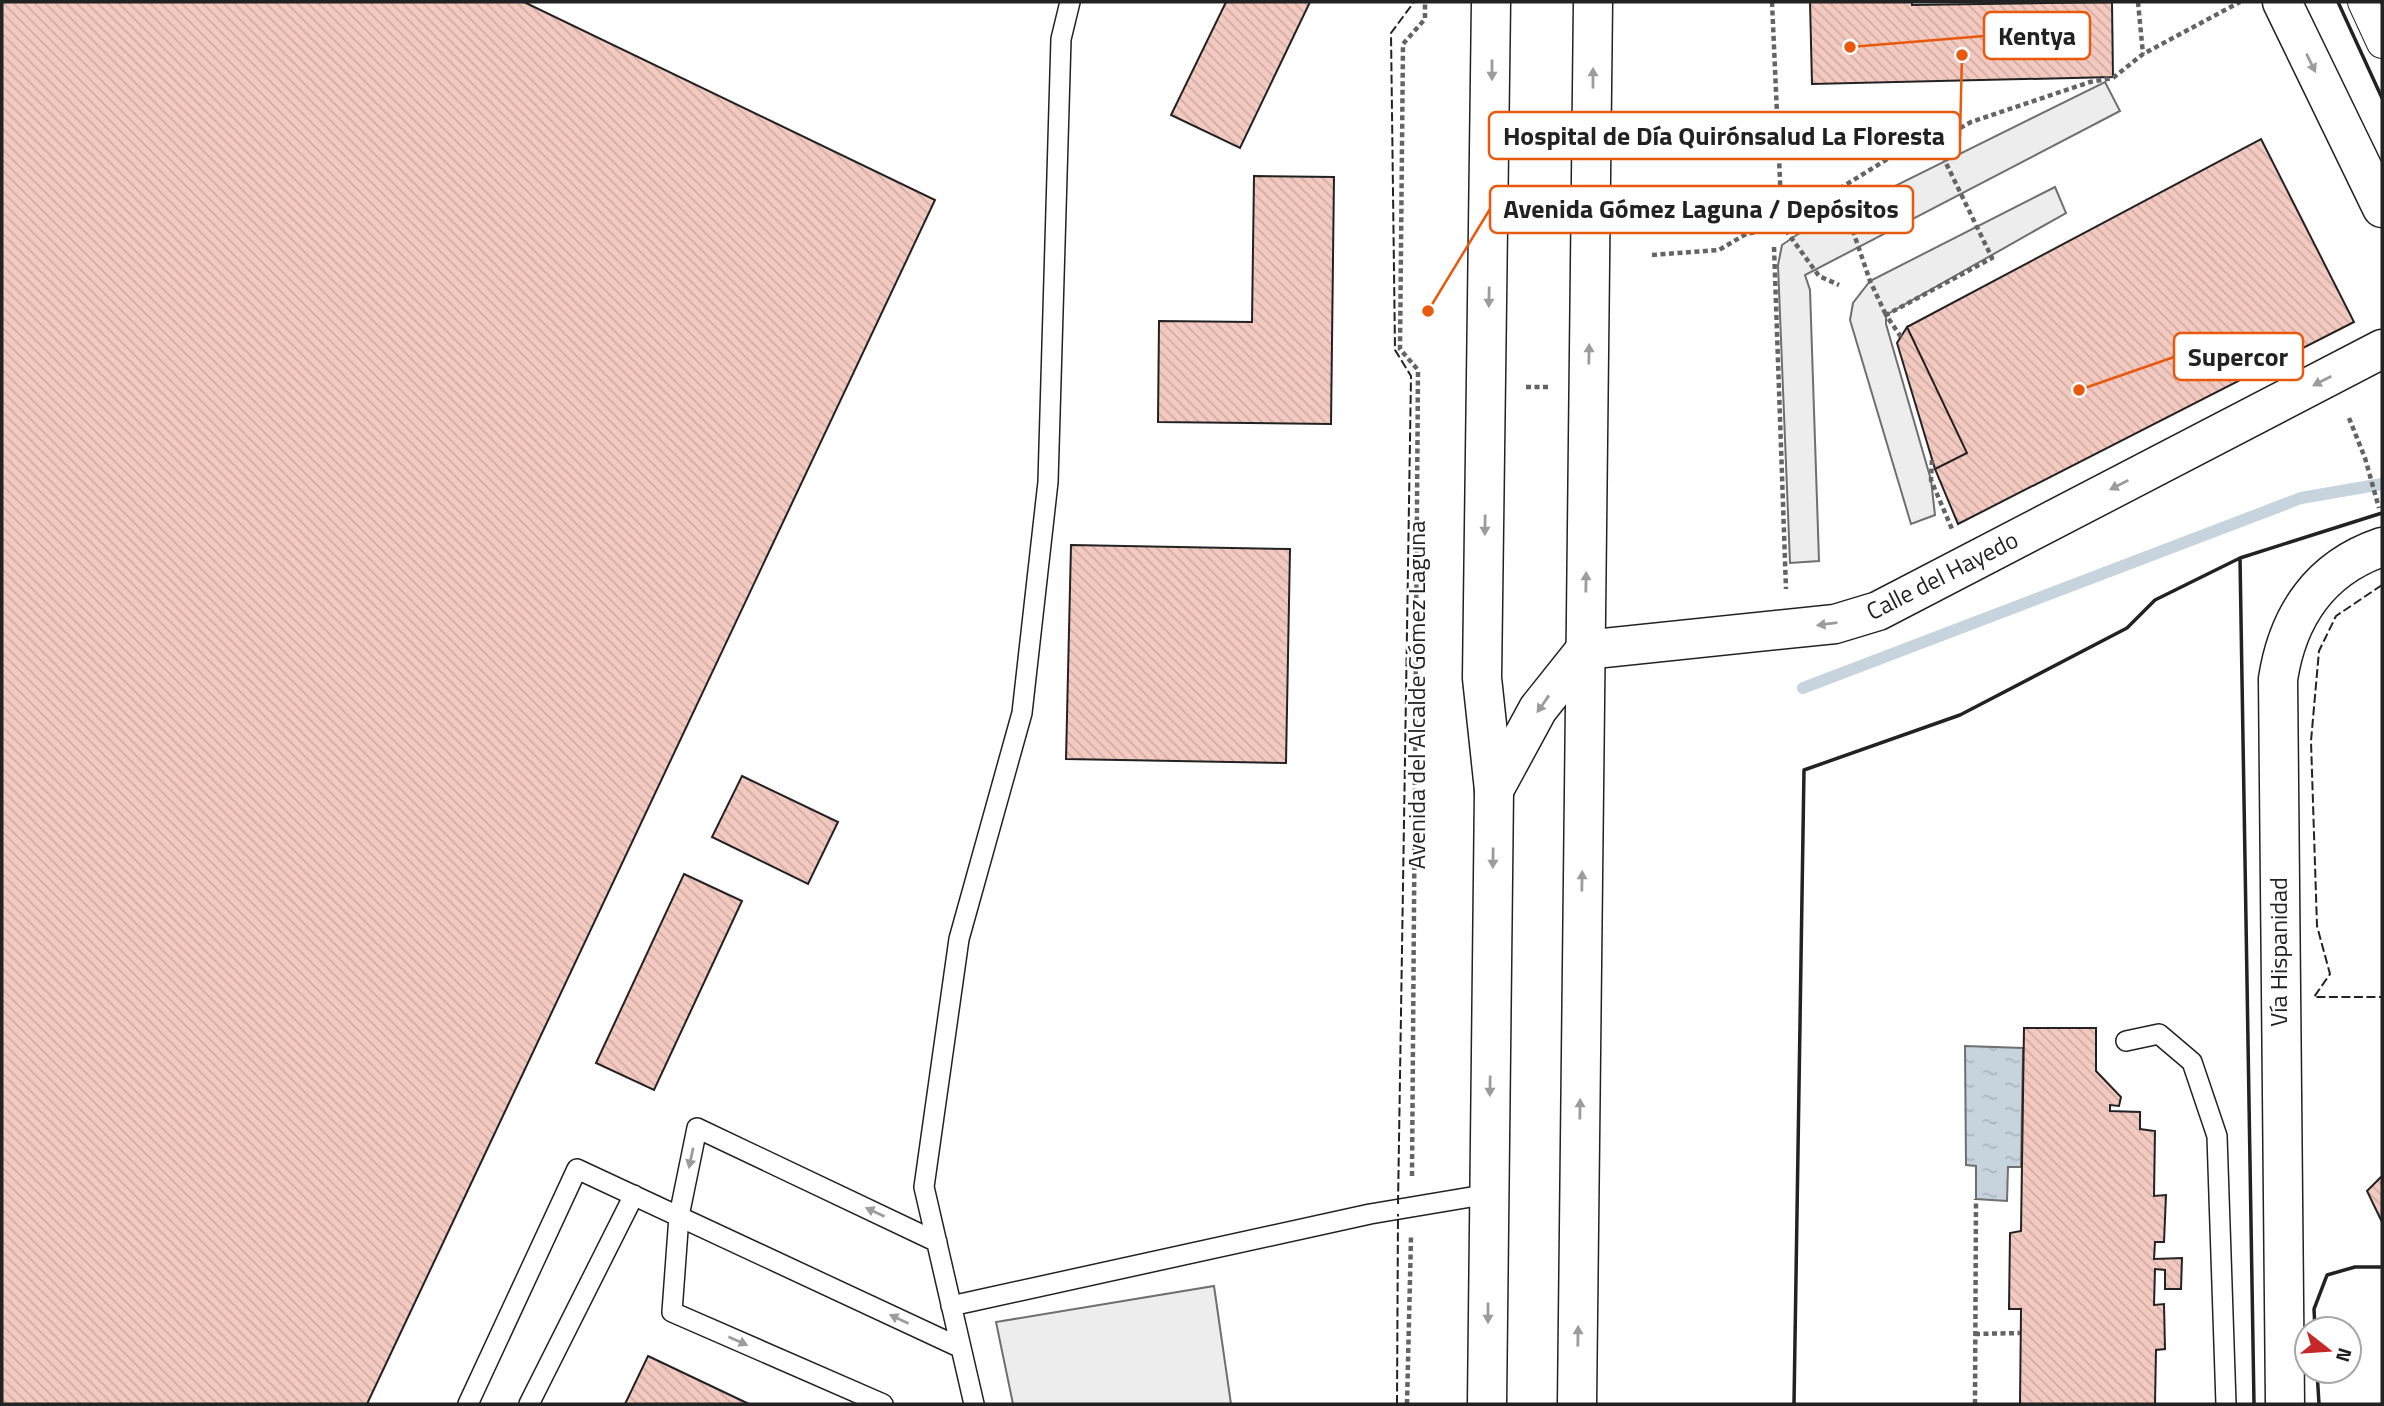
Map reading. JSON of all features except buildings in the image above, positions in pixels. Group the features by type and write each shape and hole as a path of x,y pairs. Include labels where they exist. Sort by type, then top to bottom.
{"main road":[{"path":"1487,1404 1494,790 1482,678 1491,2"},
{"path":"1577,1404 1593,2"},
{"path":"2282,2 2382,208"},
{"name":"Calle del Hayedo","path":"1585,650 1835,624 1878,611 2382,349"},
{"name":"Vía Hispanidad","path":"2285,1404 2278,679 2283,648 2301,612 2319,586 2333,571 2362,554 2382,547"},
{"path":"1494,790 1538,709 1585,650"}],"street":[{"path":"2363,2 2382,43"}],"lane":[{"path":"974,1404 924,1187 959,939 1022,713 1046,495 1061,39 1070,2"},
{"path":"2126,1041 2159,1034 2192,1062 2217,1136 2226,1404"},
{"path":"883,1404 672,1312 679,1216 697,1128 937,1242"},
{"path":"468,1404 577,1169 961,1348"},
{"path":"951,1307 1370,1214 1489,1194"},
{"path":"529,1404 634,1195"}],"path":[{"name":"Avenida del Alcalde Gómez Laguna","path":"1407,1404 1412,1208 1418,370 1400,349 1402,86 1403,44 1425,19 1425,2"},
{"path":"1772,2 1782,225 1819,276 1839,285"},
{"path":"2138,2 2143,54"},
{"path":"1652,256 1719,250 1746,234 1782,225 1907,147 1944,137 1971,121 2090,82 2113,78 2143,54 2240,2"},
{"path":"1886,315 1993,258 1945,161 1944,137"},
{"path":"1839,190 1870,281 1886,315 1901,337"},
{"path":"1774,247 1786,590"},
{"path":"1522,387 1556,388"},
{"path":"2349,418 2365,458 2379,508"},
{"path":"1932,460 1931,480 1952,531"},
{"path":"1975,1404 1976,1199"},
{"path":"1975,1334 2020,1333"}],"shaded area":[{"path":"2105,82 2120,111 1805,275 1810,290 1819,561 1790,563 1778,265 1782,245 1798,234"},
{"path":"2055,187 2066,213 1886,315 1886,324 1931,480 1935,515 1911,524 1850,320 1853,303 1870,281"},
{"path":"1214,1286 1231,1404 1013,1404 996,1322"}],"water":[{"path":"1965,1046 2023,1048 2021,1167 2008,1167 2007,1201 1976,1199 1976,1166 1966,1165"}],"waterway":[{"path":"1803,688 2301,498 2382,484"}],"fence":[{"path":"1398,1204 1411,376 1395,350 1391,33 1414,2"},
{"path":"2382,585 2336,616 2319,651 2311,741 2317,926 2330,974 2314,997 2382,997"},
{"path":"1397,1404 1398,1214"}],"wall":[{"path":"2338,2 2382,98"},
{"path":"1794,1404 1804,770 1960,715 2127,628 2155,600 2240,558 2382,513"},
{"path":"2240,558 2254,1404"},
{"path":"2314,1315 2314,1309 2327,1275 2355,1267 2382,1267"},
{"path":"2318,1385 2319,1404"}],"place":[{"name":"Kentya","path":"1850,47"},
{"name":"Hospital de Día Quirónsalud La Floresta","path":"1962,55"},
{"name":"Avenida Gómez Laguna / Depósitos","path":"1428,311"},
{"name":"Supercor","path":"2079,390"}]}
